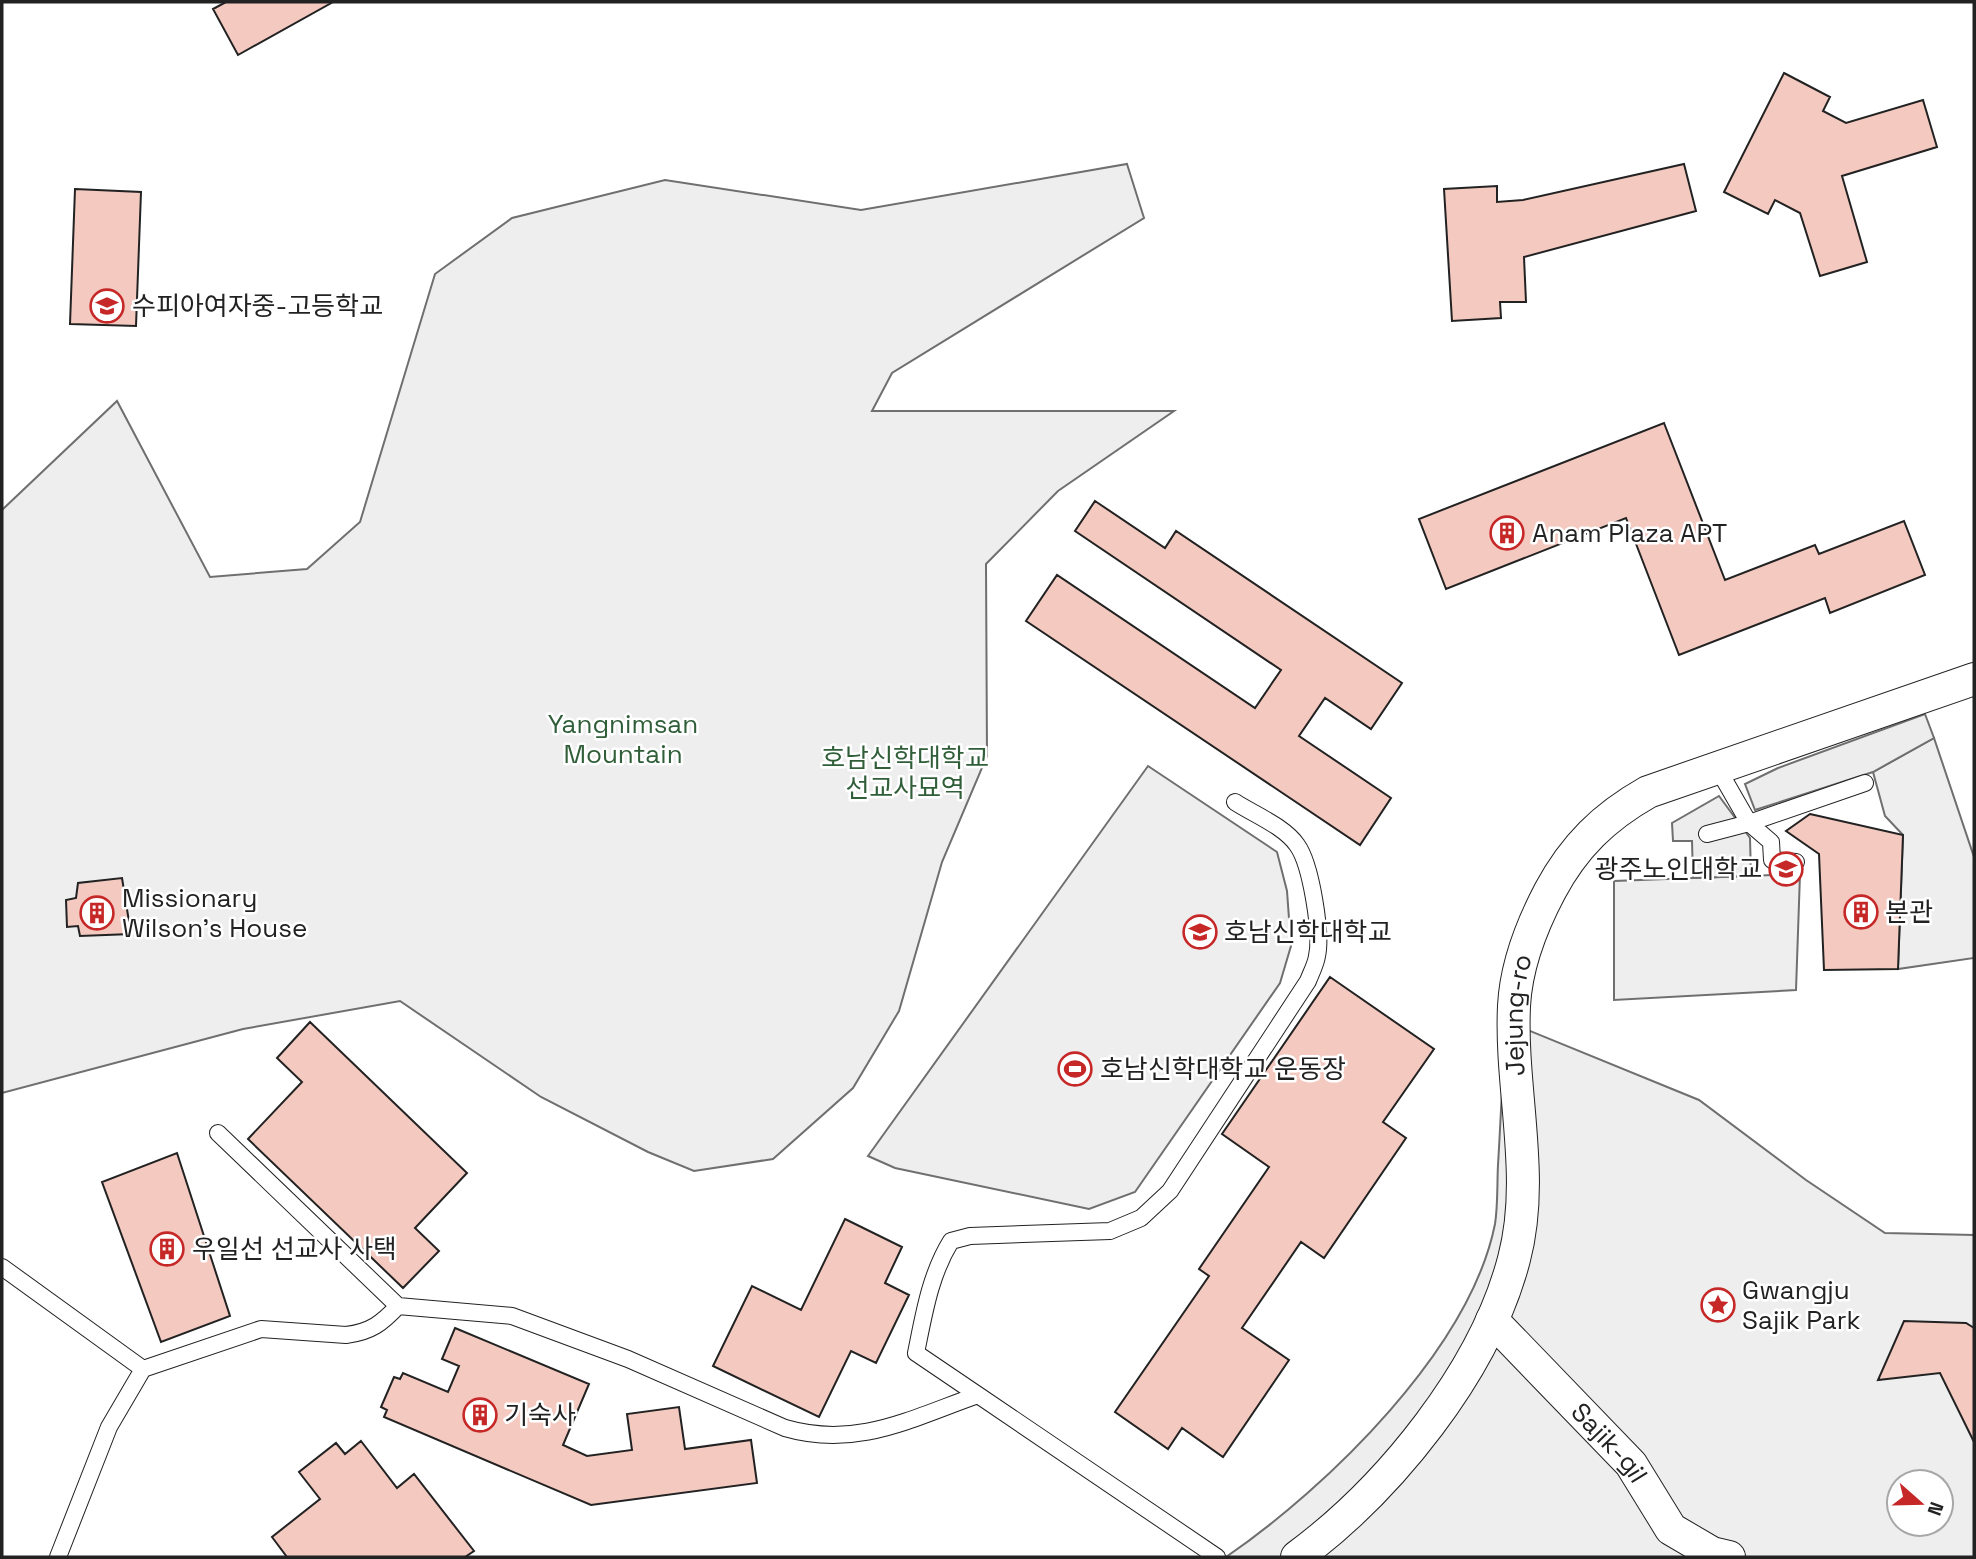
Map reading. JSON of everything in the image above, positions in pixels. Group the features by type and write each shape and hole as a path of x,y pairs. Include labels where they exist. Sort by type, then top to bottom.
{"street":[{"name":"Jejung-ro","path":"1297,1557 1398,1466 1450,1394 1492,1320 1514,1260 1523,1211 1514,1004 1523,953 1541,907 1564,864 1591,832 1618,809 1648,792 1974,679"},
{"name":"Sajik-gil","path":"1492,1320 1632,1464 1671,1529 1712,1553 1729,1557"}],"lane":[{"path":"1718,769 1749,823 1771,842 1772,860 1796,862"},
{"path":"1707,834 1749,823 1865,783"},
{"path":"1217,1557 916,1353 927,1298 940,1259 951,1241 970,1236 1110,1231 1141,1218 1170,1191 1308,981 1317,956 1319,933 1305,861 1297,845 1287,835 1235,802"},
{"path":"218,1133 398,1306 512,1316 628,1359 806,1434 839,1437 875,1431 978,1395"},
{"path":"2,1267 143,1369"},
{"path":"58,1557 109,1427 143,1369 261,1329 346,1335 360,1333 378,1327 398,1306"}],"green space":[{"name":"Yangnimsan Mountain","path":"1127,164 1144,218 892,373 872,411 1174,411 1058,491 986,564 987,756 942,862 899,1011 853,1088 773,1159 694,1171 648,1152 541,1097 400,1001 243,1029 2,1093 2,510 117,401 210,577 307,569 360,522 435,274 512,218 665,180 861,210"},
{"path":"1934,738 1974,857 1974,958 1898,969 1903,835 1885,816 1873,772"},
{"name":"호남신학대학교 운동장","path":"1148,766 1277,852 1287,891 1291,946 1280,983 1135,1192 1089,1209 895,1168 868,1156"},
{"path":"1800,874 1796,990 1614,1000 1614,881"},
{"name":"Gwangju Sajik Park","path":"1508,1022 1699,1100 1806,1180 1885,1233 1974,1235 1974,1557 1226,1557 1308,1493 1349,1454 1426,1366 1457,1319 1480,1271 1495,1224"}],"shaded area":[{"path":"1925,714 1934,738 1873,772 1755,810 1745,784 1778,768"},
{"path":"1719,796 1750,838 1751,876 1693,878 1692,841 1673,841 1672,823"}],"building":[{"path":"226,2 333,2 238,55 213,9"},
{"path":"1784,73 1830,97 1823,111 1846,123 1923,100 1937,147 1842,176 1867,262 1820,276 1800,213 1775,200 1768,214 1724,192"},
{"path":"1684,164 1696,211 1524,257 1526,302 1500,302 1501,318 1452,321 1444,189 1497,186 1497,202 1523,200"},
{"path":"75,189 141,192 136,326 70,324"},
{"name":"Anam Plaza APT","path":"1664,423 1725,580 1815,545 1819,554 1904,521 1925,575 1830,613 1825,598 1679,655 1626,518 1446,589 1419,519"},
{"path":"1095,501 1165,548 1176,531 1402,683 1371,729 1325,698 1299,736 1391,798 1360,845 1026,621 1057,575 1255,708 1281,670 1075,531"},
{"name":"본관","path":"1810,814 1903,835 1898,969 1824,970 1819,854 1786,831"},
{"name":"Missionary Wilson's House","path":"122,878 131,934 80,936 78,926 67,927 66,900 76,898 78,883"},
{"path":"1330,977 1434,1049 1383,1122 1406,1138 1324,1258 1301,1242 1242,1328 1289,1360 1223,1457 1182,1428 1168,1449 1115,1412 1209,1276 1199,1269 1269,1167 1222,1134"},
{"path":"310,1022 467,1173 415,1228 439,1251 403,1288 248,1139 302,1082 277,1058"},
{"name":"우일선 선교사 사택","path":"177,1153 230,1316 161,1342 102,1182"},
{"path":"845,1219 902,1247 885,1283 909,1295 876,1363 851,1351 819,1417 713,1366 752,1286 801,1310"},
{"path":"1904,1321 1966,1323 1974,1328 1974,1442 1940,1373 1878,1380"},
{"name":"기숙사","path":"455,1328 589,1384 563,1445 587,1456 632,1450 627,1414 679,1407 685,1449 751,1440 757,1483 591,1505 384,1417 387,1410 381,1407 394,1377 400,1379 403,1373 448,1392 459,1366 442,1359"},
{"path":"361,1441 397,1488 414,1474 474,1551 465,1557 287,1557 272,1537 320,1499 299,1472 336,1443 345,1454"}],"place":[{"name":"수피아여자중-고등학교","path":"107,306"},
{"name":"Anam Plaza APT","path":"1507,533"},
{"name":"광주노인대학교","path":"1786,869"},
{"name":"본관","path":"1861,912"},
{"name":"Missionary Wilson's House","path":"97,913"},
{"name":"호남신학대학교","path":"1200,932"},
{"name":"호남신학대학교 운동장","path":"1075,1069"},
{"name":"우일선 선교사 사택","path":"167,1249"},
{"name":"Gwangju Sajik Park","path":"1718,1305"},
{"name":"기숙사","path":"480,1415"}],"park label":[{"name":"호남신학대학교 선교사묘역","path":"905,773"}]}
